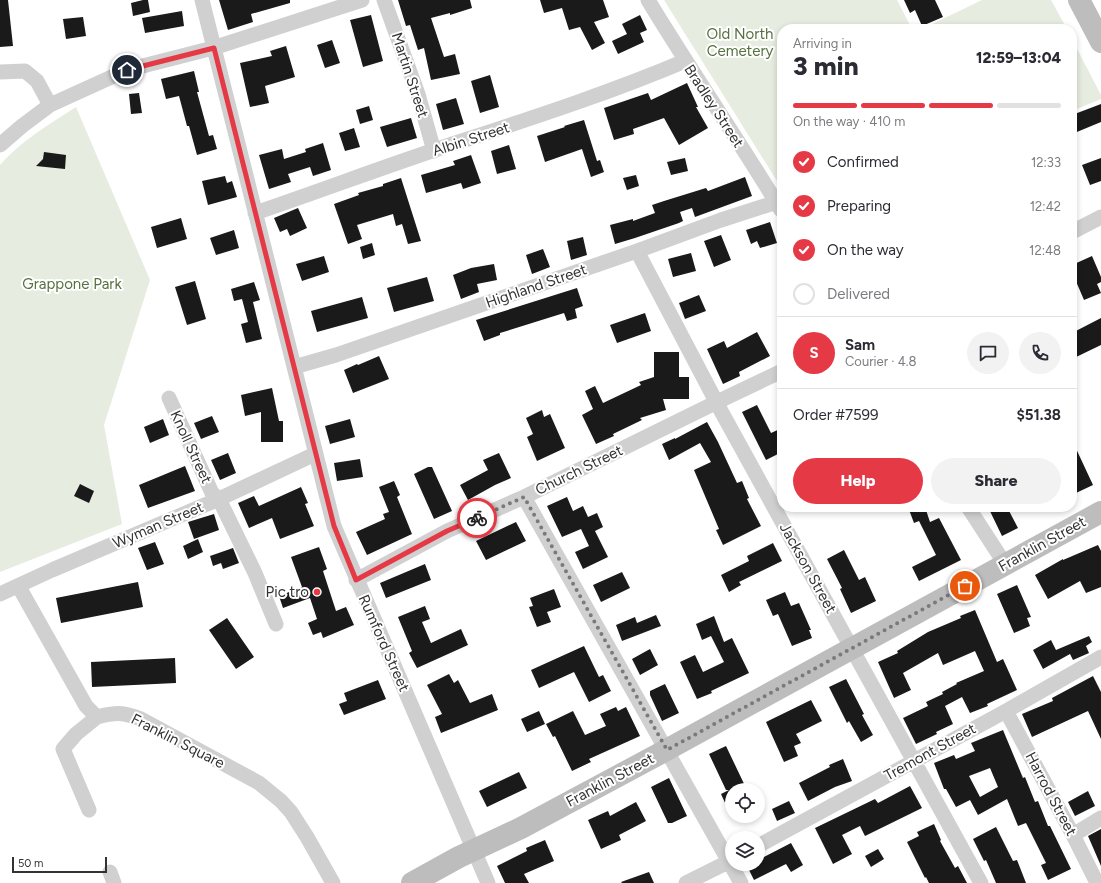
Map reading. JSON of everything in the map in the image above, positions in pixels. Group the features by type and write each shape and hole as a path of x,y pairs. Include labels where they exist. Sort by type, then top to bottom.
{"street":[{"name":"Rumford Street","path":"202,0 334,526 488,883"},
{"path":"0,145 50,105 127,70 214,48 362,0"},
{"name":"Martin Street","path":"384,0 418,94 434,151"},
{"name":"Bradley Street","path":"648,0 777,203"},
{"path":"1079,0 1101,42"},
{"name":"Albin Street","path":"255,213 510,126 621,86 685,60"},
{"path":"0,72 25,71 37,80 50,105"},
{"name":"Highland Street","path":"294,368 336,355 637,251 721,220 777,206"},
{"path":"1077,229 1101,217"},
{"name":"Jackson Street","path":"637,251 717,402 777,511"},
{"name":"Church Street","path":"356,580 447,531 524,497 777,373"},
{"name":"Knoll Street","path":"169,398 212,492 219,499 276,624"},
{"name":"Wyman Street","path":"0,594 52,570 219,499 315,454"},
{"path":"524,497 725,852"},
{"name":"Jackson Street","path":"778,512 981,883"},
{"path":"971,512 1005,564"},
{"name":"Franklin Street","path":"412,883 474,850 521,828 667,750 1101,512"},
{"path":"18,587 86,706 97,717 76,734 63,749 89,810"},
{"name":"Tremont Street","path":"765,842 914,762 1101,657"},
{"name":"Harrod Street","path":"1006,711 1074,835 1095,879"},
{"name":"Franklin Square","path":"97,717 110,714 127,714 138,718 259,783 281,801 291,812 333,883"},
{"path":"1074,835 1101,818"},
{"path":"686,883 725,864"},
{"path":"735,871 740,883"}],"green space":[{"name":"Old North Cemetery","path":"664,0 897,0 909,24 777,24 777,181"},
{"path":"982,0 1051,0 1064,24 932,24"},
{"path":"1077,49 1101,95 1101,99 1077,109"},
{"name":"Grappone Park","path":"76,107 150,280 104,425 122,524 0,572 0,165 26,140"}],"building":[{"path":"0,0 8,0 13,46 0,47"},
{"path":"148,0 150,12 133,16 131,3"},
{"path":"219,0 290,0 290,3 251,14 253,22 228,30"},
{"path":"398,0 470,0 472,8 450,15 450,13 431,18 444,57 455,54 460,74 431,80 424,48 418,50 410,25 406,26"},
{"path":"540,0 603,0 609,17 594,22 605,43 592,50 580,27 569,30 562,8 544,13"},
{"path":"904,0 935,0 943,17 927,24 921,24 915,10 910,13"},
{"path":"182,11 184,26 145,33 142,18"},
{"path":"371,15 383,61 363,67 350,20"},
{"path":"640,15 647,30 640,33 644,42 618,54 612,41 627,34 622,24"},
{"path":"83,17 86,36 66,39 63,19"},
{"path":"332,40 340,63 325,68 317,45"},
{"path":"286,46 295,77 265,86 269,103 250,107 240,63 272,56 270,51"},
{"path":"194,71 199,92 197,92 209,136 213,135 217,149 197,155 179,96 166,99 161,79"},
{"path":"490,75 499,107 480,113 471,81"},
{"path":"687,83 698,107 696,107 708,128 679,145 664,118 633,129 634,134 614,140 604,108 648,93 651,100"},
{"path":"139,93 142,113 131,114 129,94"},
{"path":"456,98 464,124 443,130 436,104"},
{"path":"1101,104 1101,122 1077,132 1077,113"},
{"path":"369,106 373,120 360,124 356,110"},
{"path":"411,118 417,138 387,147 380,127"},
{"path":"584,120 597,161 600,160 604,172 591,177 582,149 545,162 537,136"},
{"path":"354,128 360,147 345,151 339,133"},
{"path":"323,143 331,170 313,176 310,167 288,174 291,182 269,189 259,155 282,149 284,159 306,152 305,149"},
{"path":"509,145 516,169 497,174 491,151"},
{"path":"44,152 66,155 65,169 36,166 43,159"},
{"path":"471,155 481,183 463,189 461,183 426,193 421,175 455,165 453,161"},
{"path":"685,158 688,171 671,175 667,162"},
{"path":"1101,158 1101,181 1090,185 1082,165"},
{"path":"636,175 639,186 627,190 623,178"},
{"path":"225,176 227,183 232,181 237,197 208,205 202,181"},
{"path":"745,177 752,196 695,217 692,208 680,212 683,221 679,223 615,244 610,225 633,219 633,221 655,213 652,205 706,188 708,191"},
{"path":"401,178 421,241 408,244 402,224 396,226 393,214 357,225 362,239 348,244 334,204 359,195 358,193 383,186 383,184"},
{"path":"298,208 307,228 290,236 287,229 280,232 274,218"},
{"path":"181,218 187,239 157,248 151,227"},
{"path":"770,222 777,243 760,248 757,241 751,244 746,230"},
{"path":"234,230 239,248 216,255 210,238"},
{"path":"721,235 731,260 714,267 704,241"},
{"path":"583,237 587,255 571,260 567,241"},
{"path":"372,243 375,255 363,259 360,247"},
{"path":"543,249 550,267 532,274 526,255"},
{"path":"691,253 696,271 673,277 668,259"},
{"path":"324,256 329,272 302,281 296,264"},
{"path":"1092,256 1101,277 1101,282 1097,284 1101,293 1084,300 1077,284 1077,263"},
{"path":"494,264 497,280 477,284 479,292 461,299 453,275 471,268"},
{"path":"427,277 434,301 394,312 387,288"},
{"path":"195,281 206,319 187,325 175,287"},
{"path":"254,282 260,300 253,302 262,339 246,343 241,324 248,322 242,299 234,301 231,289"},
{"path":"577,288 583,306 575,309 577,318 567,321 564,313 500,333 500,335 484,341 476,320"},
{"path":"699,295 706,311 685,319 679,303"},
{"path":"362,297 368,318 317,332 311,311"},
{"path":"645,313 651,331 617,343 610,325"},
{"path":"1101,318 1101,345 1077,357 1077,330"},
{"path":"757,332 770,356 739,372 740,376 723,384 707,349 724,341 727,348"},
{"path":"654,352 679,352 679,377 689,377 689,399 663,399 666,410 640,418 642,420 613,434 614,436 596,444 582,415 593,409 585,391 595,386 603,403 641,385 639,382 654,377"},
{"path":"379,356 389,379 353,393 344,370"},
{"path":"272,388 279,421 283,421 283,442 261,442 261,412 245,416 241,395"},
{"path":"757,405 771,433 777,430 777,454 766,460 742,412"},
{"path":"542,410 544,417 550,414 565,448 537,461 527,437 533,434 526,418"},
{"path":"212,416 219,432 201,439 194,423"},
{"path":"163,419 169,435 150,443 144,427"},
{"path":"350,419 355,437 330,444 325,426"},
{"path":"707,422 737,483 742,481 749,498 747,499 761,526 723,545 716,530 719,529 694,470 711,462 700,443 669,460 662,444 675,439"},
{"path":"1077,451 1093,485 1077,493"},
{"path":"228,453 236,473 220,480 211,460"},
{"path":"499,453 511,478 468,500 460,485 488,470 483,460"},
{"path":"360,459 363,477 337,481 334,463"},
{"path":"185,466 195,491 148,508 139,485"},
{"path":"428,467 432,467 452,511 434,519 414,474"},
{"path":"394,481 400,495 397,497 412,534 367,555 356,532 385,519 383,514 389,512 379,487"},
{"path":"80,484 94,491 89,503 74,496"},
{"path":"301,487 308,503 305,504 314,526 280,539 272,518 249,528 238,503 254,496 259,506"},
{"path":"567,497 573,511 583,506 588,517 597,513 603,527 595,531 608,557 583,569 575,552 589,546 581,529 562,537 547,506"},
{"path":"910,512 927,512 930,522 939,518 961,560 919,581 912,567 936,555 919,521 914,523"},
{"path":"990,512 1010,512 1018,528 1002,536"},
{"path":"214,514 219,530 194,539 188,522"},
{"path":"516,522 526,541 486,560 476,541"},
{"path":"198,539 203,552 188,559 183,546"},
{"path":"155,542 164,564 147,570 138,548"},
{"path":"773,543 782,561 739,582 741,585 729,592 721,575 749,561 747,556"},
{"path":"1098,545 1101,551 1101,587 1086,593 1080,581 1048,599 1035,575 1063,559"},
{"path":"319,547 327,569 323,571 336,611 346,607 354,625 323,638 321,632 313,635 308,623 317,619 310,598 283,608 279,596 302,587 291,557"},
{"path":"233,548 239,563 223,569 221,563 213,566 210,556"},
{"path":"844,550 859,580 865,577 876,601 851,613 840,589 842,588 827,559"},
{"path":"425,564 431,580 386,598 380,583"},
{"path":"622,572 630,588 601,602 593,585"},
{"path":"138,582 143,607 61,623 56,598"},
{"path":"1017,585 1031,617 1027,618 1030,626 1014,633 997,594"},
{"path":"554,589 561,607 547,612 551,622 537,627 529,607 533,606 530,598"},
{"path":"785,592 791,606 799,603 811,630 809,630 812,638 792,646 778,614 773,616 766,600"},
{"path":"425,606 430,619 422,622 431,643 461,629 468,645 417,668 409,653 412,651 398,617"},
{"path":"975,610 997,662 1003,659 1017,690 987,704 988,706 970,713 962,697 945,706 953,724 916,744 903,718 928,706 926,702 943,694 942,692 957,684 956,683 984,671 975,651 943,665 938,653 903,673 911,690 894,698 878,662 898,653 897,651 928,632 961,618 960,616"},
{"path":"656,615 661,626 622,641 616,625 635,617 637,623"},
{"path":"714,616 724,642 732,638 749,673 711,691 712,693 697,699 680,662 695,655 703,672 724,662 711,636 702,640 696,624"},
{"path":"227,618 254,657 236,669 209,630"},
{"path":"1089,636 1092,642 1086,646 1089,653 1073,660 1070,654 1043,669 1033,650 1051,640 1056,650"},
{"path":"584,646 599,677 603,675 611,691 589,702 574,672 539,688 531,670"},
{"path":"650,649 658,665 640,675 632,659"},
{"path":"175,658 176,683 92,687 91,662"},
{"path":"449,674 454,683 458,680 470,703 492,694 498,710 441,733 435,717 442,714 427,685"},
{"path":"1093,676 1101,692 1101,739 1088,711 1032,737 1022,714 1053,701 1052,698"},
{"path":"846,679 864,714 862,715 873,735 861,742 849,721 847,723 829,687"},
{"path":"378,680 386,699 344,715 339,704 347,701 344,693"},
{"path":"665,684 679,713 662,721 650,695 650,691"},
{"path":"811,700 822,721 796,734 801,743 794,746 798,756 784,762 766,722"},
{"path":"616,707 618,711 626,707 640,736 589,759 591,762 572,771 555,736 553,737 546,724 573,711 585,735 606,726 600,714"},
{"path":"539,711 545,724 527,732 521,719"},
{"path":"1003,730 1023,778 1025,777 1035,802 1038,801 1048,826 1050,826 1071,869 1048,880 1041,865 1046,863 1026,823 1018,826 1007,799 978,815 970,800 956,807 946,789 944,789 934,763 954,755 956,759 975,751 971,743","holes":["990,768 998,787 980,797 969,776"]},
{"path":"726,746 744,783 725,783 725,788 709,754"},
{"path":"843,759 852,781 835,787 808,801 799,783 830,767 829,765"},
{"path":"519,772 527,788 487,807 479,791"},
{"path":"669,778 687,816 672,823 668,823 651,787"},
{"path":"910,786 922,808 865,836 860,826 842,835 852,854 833,864 815,828 875,799 878,803"},
{"path":"1088,791 1095,806 1075,816 1068,802"},
{"path":"725,792 725,803 721,794"},
{"path":"789,801 795,813 777,821 772,809"},
{"path":"636,802 646,821 619,835 621,840 601,849 588,820 608,811 610,816"},
{"path":"934,824 941,840 940,841 955,868 958,866 967,883 929,883 926,877 925,878 907,842 919,836 917,832"},
{"path":"996,827 1013,861 1017,860 1026,883 996,883 986,860 984,861 973,839"},
{"path":"1101,829 1101,866 1088,836"},
{"path":"545,840 554,861 524,874 529,883 505,883 497,866 527,851 526,848"},
{"path":"791,843 803,865 791,872 786,864 754,880 750,871 765,871 765,856"},
{"path":"878,849 884,859 871,867 865,856"},
{"path":"649,872 654,883 621,882"}],"way so far":[{"path":"477,518 524,497 667,750 965,586"}],"place":[{"name":"Pic tro","path":"317,592"}],"route":[{"path":"127,70 214,48 334,526 356,580 447,531 477,518"}]}
